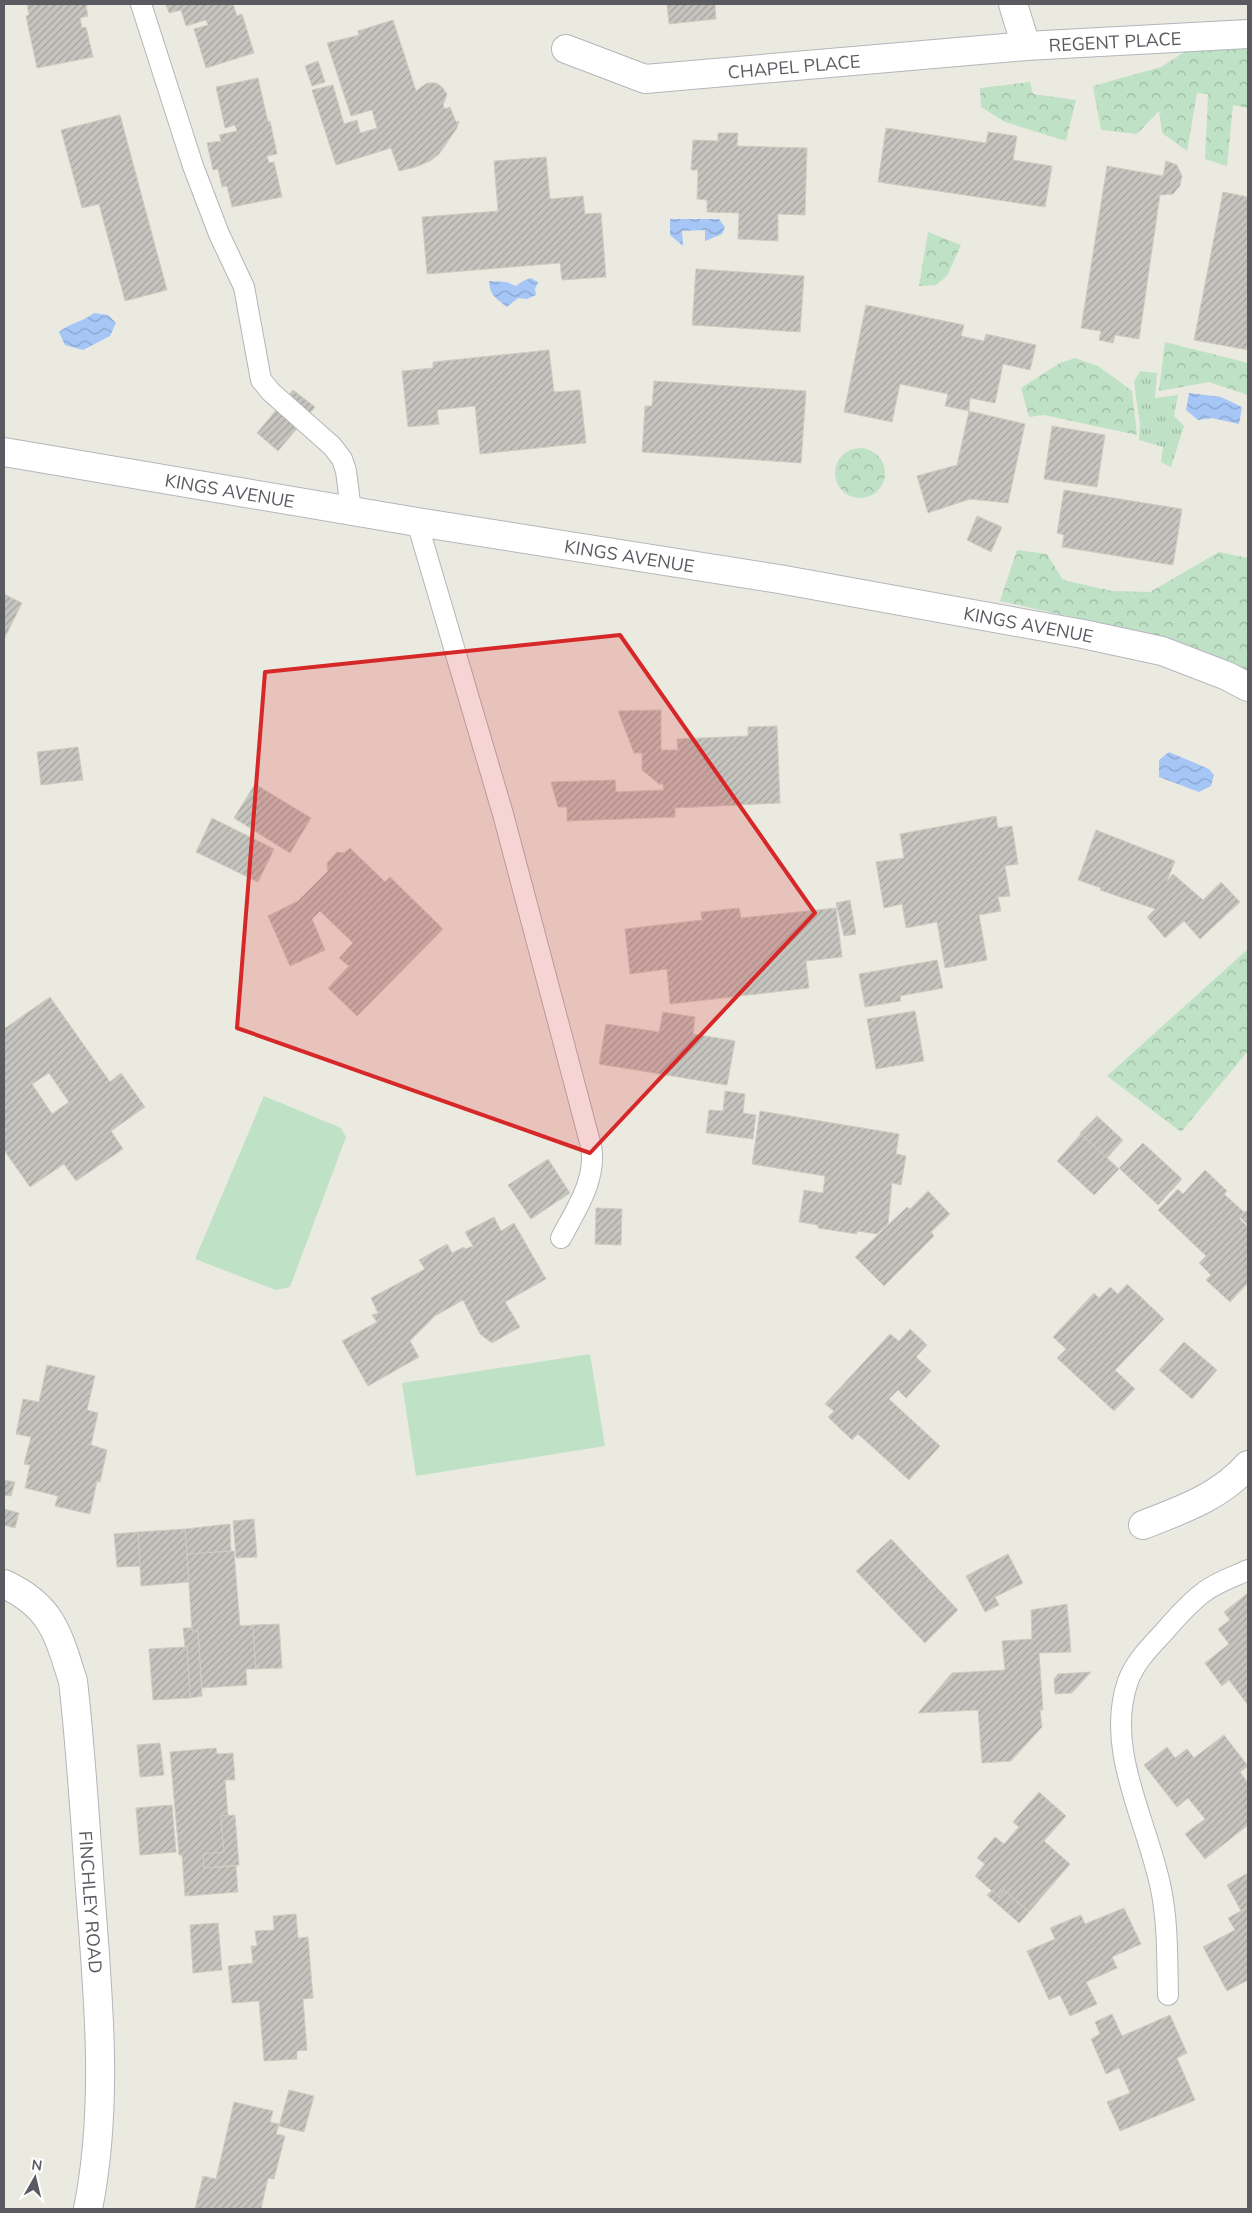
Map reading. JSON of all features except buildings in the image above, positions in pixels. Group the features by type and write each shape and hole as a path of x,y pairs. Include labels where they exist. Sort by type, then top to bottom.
{"street":[{"name":"REGENT PLACE","path":"1013,4 1026,46 1248,34"},
{"name":"CHAPEL PLACE","path":"566,49 645,79 1026,46"},
{"name":"KINGS AVENUE","path":"4,452 417,522 779,579 1083,634 1162,651 1228,676 1248,687"},
{"path":"1143,1525 1198,1503 1226,1486 1248,1465"},
{"name":"FINCHLEY ROAD","path":"4,1584 20,1591 37,1603 59,1636 73,1681 97,1973 100,2081 94,2179 88,2209"}],"lane":[{"path":"141,4 193,166 219,234 244,287 261,380 271,392 332,446 342,459 346,471 351,510"},
{"path":"417,522 505,824 591,1146 592,1173 587,1187 561,1238"},
{"path":"1168,1995 1166,1921 1161,1888 1128,1771 1122,1738 1122,1705 1128,1680 1139,1661 1189,1604 1205,1591 1248,1570"}],"highlighted area":[{"path":"620,635 815,913 590,1153 237,1028 265,672"}],"green space":[{"path":"1197,44 1248,49 1248,108 1233,105 1227,166 1205,159 1208,94 1197,93 1187,151 1162,133 1159,111 1137,134 1101,130 1093,86 1161,67"},
{"path":"1030,82 1033,94 1076,100 1066,141 1005,122 981,107 980,88"},
{"path":"928,232 961,245 947,276 936,285 919,286"},
{"path":"1165,342 1248,363 1248,395 1209,382 1159,391"},
{"path":"1075,358 1098,366 1132,391 1137,435 1044,415 1029,417 1021,388 1060,363"},
{"path":"1140,371 1157,373 1155,398 1178,395 1174,416 1184,426 1171,467 1161,462 1163,447 1139,440 1140,425 1134,382"},
{"path":"855,448 865,448 878,455 885,468 885,478 878,491 865,498 855,498 846,494 839,487 835,478 835,468 839,459 846,452"},
{"path":"1017,550 1047,554 1063,580 1112,591 1150,592 1219,552 1248,558 1248,674 1090,621 1000,601"},
{"path":"1248,949 1248,1051 1181,1132 1107,1076"},
{"path":"264,1096 341,1128 346,1137 290,1287 276,1290 195,1259"},
{"path":"590,1354 605,1446 416,1476 402,1383"}],"water":[{"path":"670,219 719,219 725,227 722,234 705,241 705,230 682,231 683,246 670,235"},
{"path":"531,278 538,282 535,289 536,295 527,299 518,298 507,307 494,296 489,281 506,282 516,286"},
{"path":"94,313 108,315 116,323 110,336 83,350 65,345 59,332"},
{"path":"1189,393 1221,397 1242,407 1239,424 1212,418 1198,420 1186,410"},
{"path":"1169,752 1209,769 1214,775 1211,786 1199,792 1159,777 1159,760"}]}
